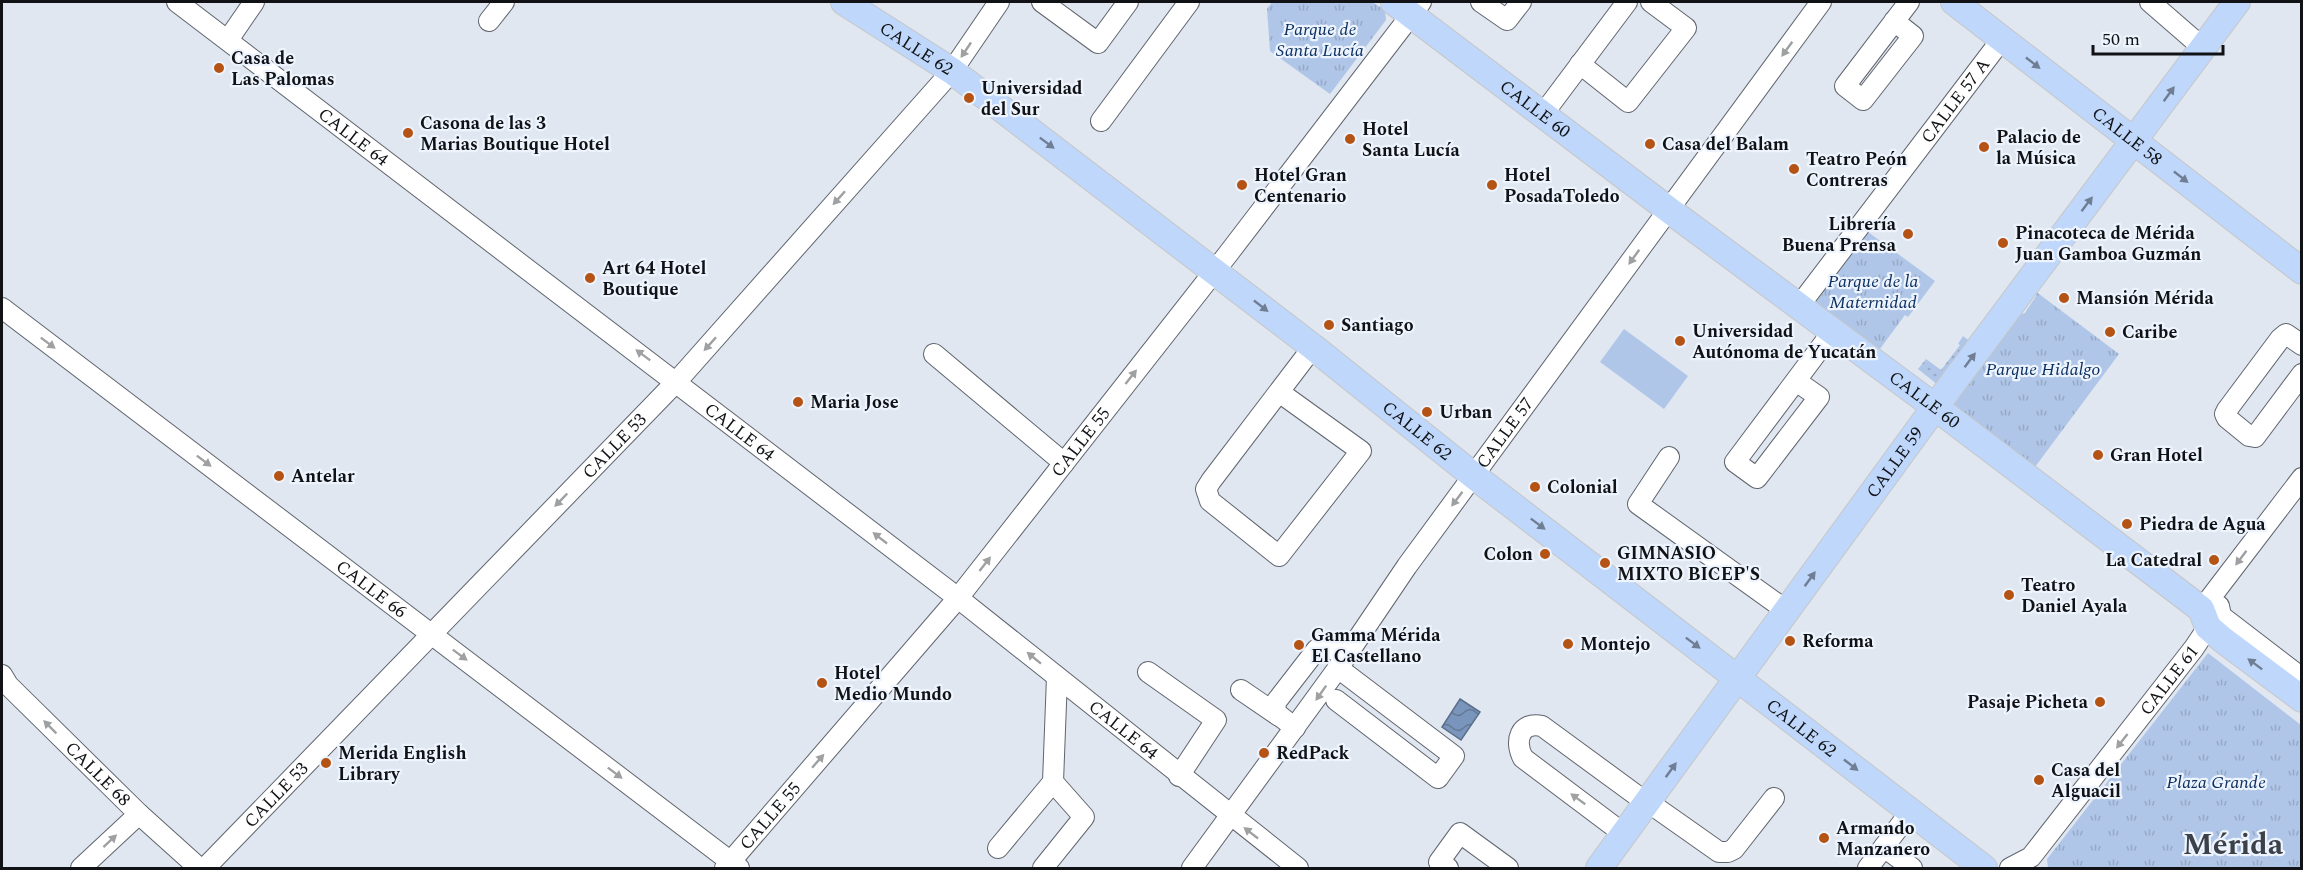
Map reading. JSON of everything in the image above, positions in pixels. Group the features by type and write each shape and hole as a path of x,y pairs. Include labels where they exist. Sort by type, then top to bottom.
{"main road":[{"name":"CALLE 62","path":"844,2 952,70 1222,259 1313,347 1474,476 1984,868"},
{"name":"CALLE 58","path":"1954,2 2301,271"},
{"name":"CALLE 59","path":"1599,868 2237,2"},
{"name":"CALLE 60","path":"1414,8 1671,209 1802,302 1831,335 1936,408 2213,616 2301,699"}],"street":[{"name":"CALLE 64","path":"177,2 677,381 958,598 1230,817 1298,868"},
{"path":"228,40 254,2"},
{"path":"489,21 504,2"},
{"name":"CALLE 53","path":"205,868 677,381 952,70 999,2"},
{"path":"1042,2 1098,43 1128,2"},
{"path":"1101,121 1189,2"},
{"path":"1222,259 1396,17 1394,11 1380,2"},
{"path":"1481,2 1507,20 1521,2"},
{"path":"1546,110 1627,2"},
{"path":"1580,64 1628,102 1686,28 1651,2"},
{"name":"CALLE 57","path":"1192,868 1342,662 1407,566 1821,2"},
{"path":"1894,21 1909,2"},
{"path":"2150,2 2203,48"},
{"name":"CALLE 55","path":"732,866 958,598 1414,8"},
{"path":"1222,259 1410,28 1420,31 1653,209 1671,209 1831,335 1796,381 1735,462 1757,478 1819,397 1796,381"},
{"name":"CALLE 57 A","path":"1802,302 2002,39"},
{"path":"1802,302 1936,408 2189,601"},
{"name":"CALLE 66","path":"2,308 432,634 732,866"},
{"path":"2296,392 2255,437 2250,436 2226,414 2283,336 2286,334 2301,345"},
{"path":"1279,392 1361,451 1279,556 1210,501 1206,489 1279,392 1313,347"},
{"path":"934,354 1064,463"},
{"path":"1670,457 1638,504 1787,611"},
{"name":"CALLE 61","path":"2010,868 2031,857 2194,648 2213,616 2208,601 2301,478"},
{"path":"2213,616 2221,616 2301,678"},
{"path":"1279,716 1275,712 1276,702 1312,653 1323,647 1329,647 1342,662 1454,756 1438,778 1336,700"},
{"path":"1148,672 1216,720 1179,776"},
{"name":"CALLE 68","path":"2,675 8,685 139,814 199,868"},
{"path":"998,848 1053,782 1057,677"},
{"path":"1241,690 1295,728"},
{"path":"1624,834 1522,759 1517,748 1519,737 1525,728 1534,724 1542,726 1647,803 1719,852 1734,849 1773,798"},
{"path":"1043,868 1084,817 1053,782"},
{"path":"1868,868 1911,811"},
{"path":"81,868 139,814"},
{"path":"1448,868 1439,862 1460,833 1508,868"},
{"path":"1884,847 1912,868"}],"green space":[{"name":"Parque de Santa Lucía","path":"1272,2 1372,2 1385,10 1386,20 1330,94 1270,51 1267,9"},
{"name":"Parque de la Maternidad","path":"1868,232 1935,281 1908,317 1905,315 1877,353 1814,305"},
{"name":"Parque Hidalgo","path":"2035,291 2119,354 2032,471 1954,412 1954,402 2018,315 2025,313 2036,296"},
{"path":"1624,329 1688,376 1664,409 1600,362"},
{"path":"1963,336 1971,342 1938,385 1918,369 1926,359 1941,370 1960,345 1958,344"},
{"name":"Plaza Grande","path":"2208,653 2301,725 2301,868 2048,868 2047,859"}],"water":[{"path":"1460,699 1480,712 1461,740 1442,727"}],"place":[{"name":"Casa de Las Palomas","path":"219,68"},
{"name":"Universidad del Sur","path":"969,98"},
{"name":"Casona de las 3 Marias Boutique Hotel","path":"408,133"},
{"name":"Hotel Santa Lucía","path":"1350,139"},
{"name":"Casa del Balam","path":"1650,144"},
{"name":"Palacio de la Música","path":"1984,147"},
{"name":"Teatro Peón Contreras","path":"1794,169"},
{"name":"Hotel Gran Centenario","path":"1242,185"},
{"name":"Hotel PosadaToledo","path":"1492,185"},
{"name":"Librería Buena Prensa","path":"1908,234"},
{"name":"Pinacoteca de Mérida Juan Gamboa Guzmán","path":"2003,243"},
{"name":"Art 64 Hotel Boutique","path":"590,278"},
{"name":"Mansión Mérida","path":"2064,298"},
{"name":"Santiago","path":"1329,325"},
{"name":"Caribe","path":"2110,332"},
{"name":"Universidad Autónoma de Yucatán","path":"1680,341"},
{"name":"Maria Jose","path":"798,402"},
{"name":"Urban","path":"1427,412"},
{"name":"Gran Hotel","path":"2098,455"},
{"name":"Antelar","path":"279,476"},
{"name":"Colonial","path":"1535,487"},
{"name":"Piedra de Agua","path":"2127,524"},
{"name":"Colon","path":"1545,554"},
{"name":"La Catedral","path":"2214,560"},
{"name":"GIMNASIO MIXTO BICEP'S","path":"1605,563"},
{"name":"Teatro Daniel Ayala","path":"2009,595"},
{"name":"Reforma","path":"1790,641"},
{"name":"Montejo","path":"1568,644"},
{"name":"Gamma Mérida El Castellano","path":"1299,645"},
{"name":"Hotel Medio Mundo","path":"822,683"},
{"name":"Pasaje Picheta","path":"2100,702"},
{"name":"RedPack","path":"1264,753"},
{"name":"Merida English Library","path":"326,763"},
{"name":"Casa del Alguacil","path":"2039,780"},
{"name":"Armando Manzanero","path":"1824,838"}],"district":[{"name":"Mérida","path":"2233,844"}]}
